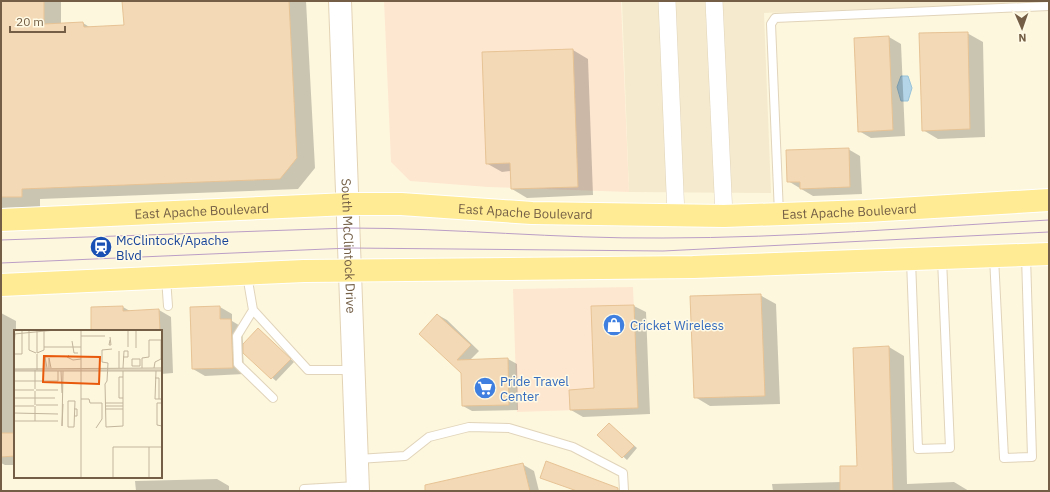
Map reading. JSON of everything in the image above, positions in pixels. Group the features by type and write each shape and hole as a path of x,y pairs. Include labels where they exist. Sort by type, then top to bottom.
{"main road":[{"name":"South McClintock Drive","path":"340,1 358,489"},
{"name":"East Apache Boulevard","path":"1,220 348,204 401,204 532,213 724,216 866,211 1049,200"},
{"path":"1,285 247,273 350,270 693,267 1049,254"}],"street":[{"path":"667,1 676,216"},
{"path":"714,1 724,216"}],"lane":[{"path":"779,214 771,24 775,18 1049,6"},
{"path":"994,257 1004,458 1032,457 1026,255"},
{"path":"911,259 918,449 950,448 942,258"},
{"path":"247,273 253,310 308,370 354,370"},
{"path":"166,277 168,306"},
{"path":"253,310 238,336 238,364 273,398"},
{"path":"357,459 405,456 429,438 469,427 510,428 572,447 623,472 624,491"},
{"path":"304,490 358,489"}],"shaded area":[{"path":"384,1 621,1 629,192 488,187 410,181 391,162"},
{"path":"622,1 1049,2 764,13 771,193 629,192"},
{"path":"633,287 638,408 517,412 513,289"}],"water":[{"path":"901,76 908,76 912,88 908,101 901,101 897,87"}],"building":[{"path":"1,1 44,1 44,24 83,22 84,27 124,25 122,1 289,1 297,158 280,179 22,189 22,197 1,197"},
{"path":"968,32 970,129 922,131 919,33"},
{"path":"889,36 893,130 858,132 854,38"},
{"path":"573,49 578,187 511,189 510,163 486,164 482,52"},
{"path":"849,148 850,187 800,189 800,182 787,182 786,150"},
{"path":"761,294 765,396 694,398 690,296"},
{"path":"634,305 638,408 570,410 569,390 594,388 591,306"},
{"path":"123,306 123,311 159,309 160,330 91,330 91,307"},
{"path":"220,306 220,319 231,319 233,368 192,369 190,307"},
{"name":"Pride Travel Center","path":"437,314 471,345 457,360 508,358 509,405 462,406 461,373 419,334"},
{"path":"258,328 291,359 271,379 243,353 243,344"},
{"path":"889,346 893,491 840,491 840,466 857,466 853,348"},
{"path":"609,423 634,446 622,458 597,435"},
{"path":"1,433 14,433 14,456 1,457"},
{"path":"546,461 618,488 618,491 577,491 540,478"},
{"path":"523,463 530,491 425,491 425,485"}],"tram line":[{"path":"1,240 349,228 388,228 584,237 710,238 856,232 1049,220"},
{"path":"1,263 350,248 663,251 1049,232"}],"place":[{"name":"McClintock/Apache Blvd","path":"101,247"},
{"name":"Cricket Wireless","path":"614,325"},
{"name":"Pride Travel Center","path":"485,388"}]}
